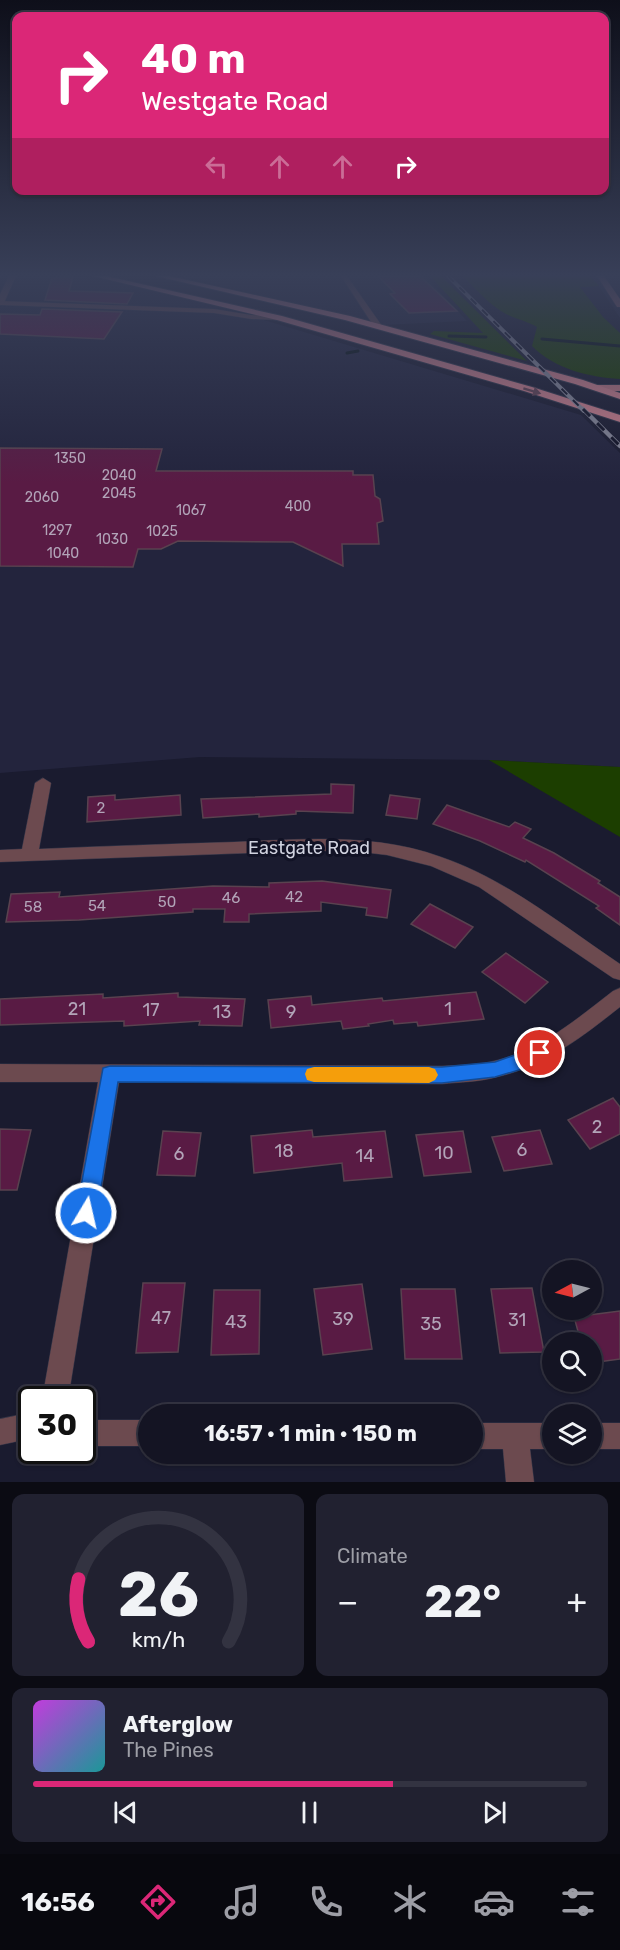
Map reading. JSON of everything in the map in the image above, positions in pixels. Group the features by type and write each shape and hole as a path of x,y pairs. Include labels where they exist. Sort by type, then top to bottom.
{"highway":[{"path":"374,345 528,389 620,419"},
{"path":"409,345 497,368 579,382"},
{"path":"447,345 579,382 620,396"}],"main road":[{"path":"597,388 620,388"}],"street":[{"path":"30,854 43,783"},
{"name":"Eastgate Road","path":"0,856 308,845 353,845 387,849 436,861 485,883 620,973"},
{"path":"0,1073 442,1075 495,1070 523,1062 557,1045 620,996"},
{"path":"57,1386 110,1074"},
{"path":"0,1432 18,1428"},
{"path":"96,1433 138,1433"},
{"path":"483,1436 542,1436"},
{"path":"515,1436 520,1482"},
{"path":"602,1436 620,1436"}],"shaded area":[{"path":"0,345 348,345 581,415 620,453 620,767 489,760 200,757 0,773"}],"green space":[{"path":"470,345 511,345 527,361"},
{"path":"620,345 620,379 584,374 562,366 551,361 532,346"},
{"path":"489,760 620,767 620,837"}],"building":[{"path":"0,448 162,449 156,471 353,471 353,475 373,475 375,496 380,499 383,521 377,523 379,544 342,544 343,566 293,542 178,541 161,549 138,549 133,567 0,566"},
{"path":"331,784 354,785 353,813 296,811 296,814 259,817 259,814 203,818 201,799 331,794"},
{"path":"115,795 115,800 180,795 181,815 87,822 88,797"},
{"path":"390,795 420,799 417,819 386,815"},
{"path":"447,805 509,827 515,822 531,829 523,838 554,853 600,881 598,883 620,897 620,925 596,908 599,906 526,860 525,862 480,841 433,824"},
{"path":"322,881 391,890 387,918 366,915 367,908 321,902 321,911 249,914 249,922 224,922 225,909 193,909 193,912 79,920 6,922 11,894 60,892 59,897 213,886 269,887 269,883"},
{"path":"430,904 473,927 455,948 411,924"},
{"path":"506,953 548,982 525,1003 482,972"},
{"path":"476,992 484,1019 418,1026 417,1022 394,1024 393,1020 343,1029 341,1021 271,1028 268,1000 311,996 312,1005"},
{"path":"178,993 178,997 245,999 242,1026 199,1025 200,1021 124,1026 124,1021 0,1025 0,999 103,994 103,998"},
{"path":"613,1098 620,1107 620,1134 590,1149 568,1120"},
{"path":"0,1129 31,1130 17,1190 0,1190"},
{"path":"312,1130 313,1137 385,1131 392,1177 344,1181 342,1163 254,1173 251,1136"},
{"path":"540,1130 552,1164 504,1171 492,1137"},
{"path":"163,1131 201,1133 195,1176 157,1175"},
{"path":"463,1131 471,1172 424,1176 416,1135"},
{"path":"143,1283 185,1283 178,1352 136,1353"},
{"path":"362,1284 372,1349 323,1355 314,1289"},
{"path":"532,1288 542,1352 500,1353 491,1289"},
{"path":"401,1289 455,1289 462,1359 405,1359"},
{"path":"214,1290 260,1290 259,1354 211,1355"},
{"path":"620,1311 620,1359 602,1361 602,1332 578,1332 575,1320 602,1320 602,1313"}],"waterway":[{"path":"611,345 620,346"},
{"path":"347,353 358,351"}],"railway":[{"path":"518,345 584,411"},
{"path":"583,409 620,446"}],"slow traffic":[{"path":"314,1074 429,1075"}],"route":[{"path":"86,1213 110,1074 442,1075 495,1070 523,1062 540,1053"}]}
